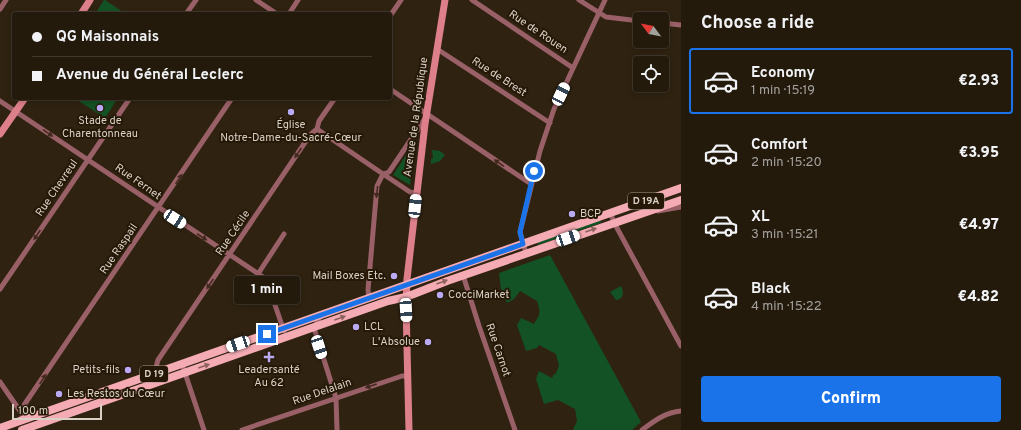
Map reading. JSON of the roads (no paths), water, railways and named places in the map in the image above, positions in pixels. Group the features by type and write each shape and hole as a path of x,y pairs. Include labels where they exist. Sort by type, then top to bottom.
{"main road":[{"path":"82,12 90,0"},
{"name":"Avenue de la République","path":"409,430 406,284 426,113 445,0"},
{"path":"0,134 23,100"},
{"name":"D 19A","path":"610,213 681,188"},
{"path":"642,213 681,200"},
{"name":"D 19","path":"0,428 610,213"},
{"name":"D 19","path":"27,429 642,213"},
{"path":"463,275 463,270 466,264"},
{"path":"24,420 27,429"}],"street":[{"path":"0,9 6,0"},
{"path":"187,12 196,0"},
{"path":"256,0 274,12"},
{"path":"289,12 298,0"},
{"path":"392,13 401,0"},
{"name":"Rue de Rouen","path":"472,0 573,68"},
{"path":"579,0 606,17 633,20"},
{"path":"526,253 520,232 540,151 554,109 605,0"},
{"path":"669,24 681,26"},
{"name":"Rue de Brest","path":"437,49 550,123"},
{"path":"392,90 528,182 532,183"},
{"name":"Rue Chevreul","path":"0,289 129,100"},
{"name":"Rue Raspail","path":"20,411 159,208 231,100"},
{"name":"Rue Cécile","path":"156,373 158,360 310,135 317,129 320,120 334,100"},
{"name":"Rue Fernet","path":"0,101 266,279 286,338"},
{"path":"369,298 368,290 377,186 383,174 389,172 422,123 426,113"},
{"path":"317,129 410,192 416,193"},
{"path":"642,213 681,207"},
{"path":"610,213 681,346"},
{"path":"258,274 284,234"},
{"name":"Rue Carnot","path":"463,275 515,430"},
{"path":"320,316 314,328 336,398 336,430"},
{"path":"182,364 204,430"},
{"path":"156,373 159,382"},
{"name":"Rue Delalain","path":"242,430 402,376 408,376"},
{"path":"0,382 20,411 24,420"},
{"path":"642,430 661,417 674,411 681,411"}],"place":[{"name":"Stade de Charentonneau","path":"100,108"},
{"name":"Église Notre-Dame-du-Sacré-Cœur","path":"291,112"},
{"name":"BCP","path":"572,214"},
{"name":"Mail Boxes Etc.","path":"394,276"},
{"name":"CocciMarket","path":"440,295"},
{"name":"LCL","path":"356,327"},
{"name":"L'Absolue","path":"428,342"},
{"name":"Leadersanté Au 62","path":"269,357"},
{"name":"Petits-fils","path":"128,370"},
{"name":"Les Restos du Cœur","path":"59,394"}]}
